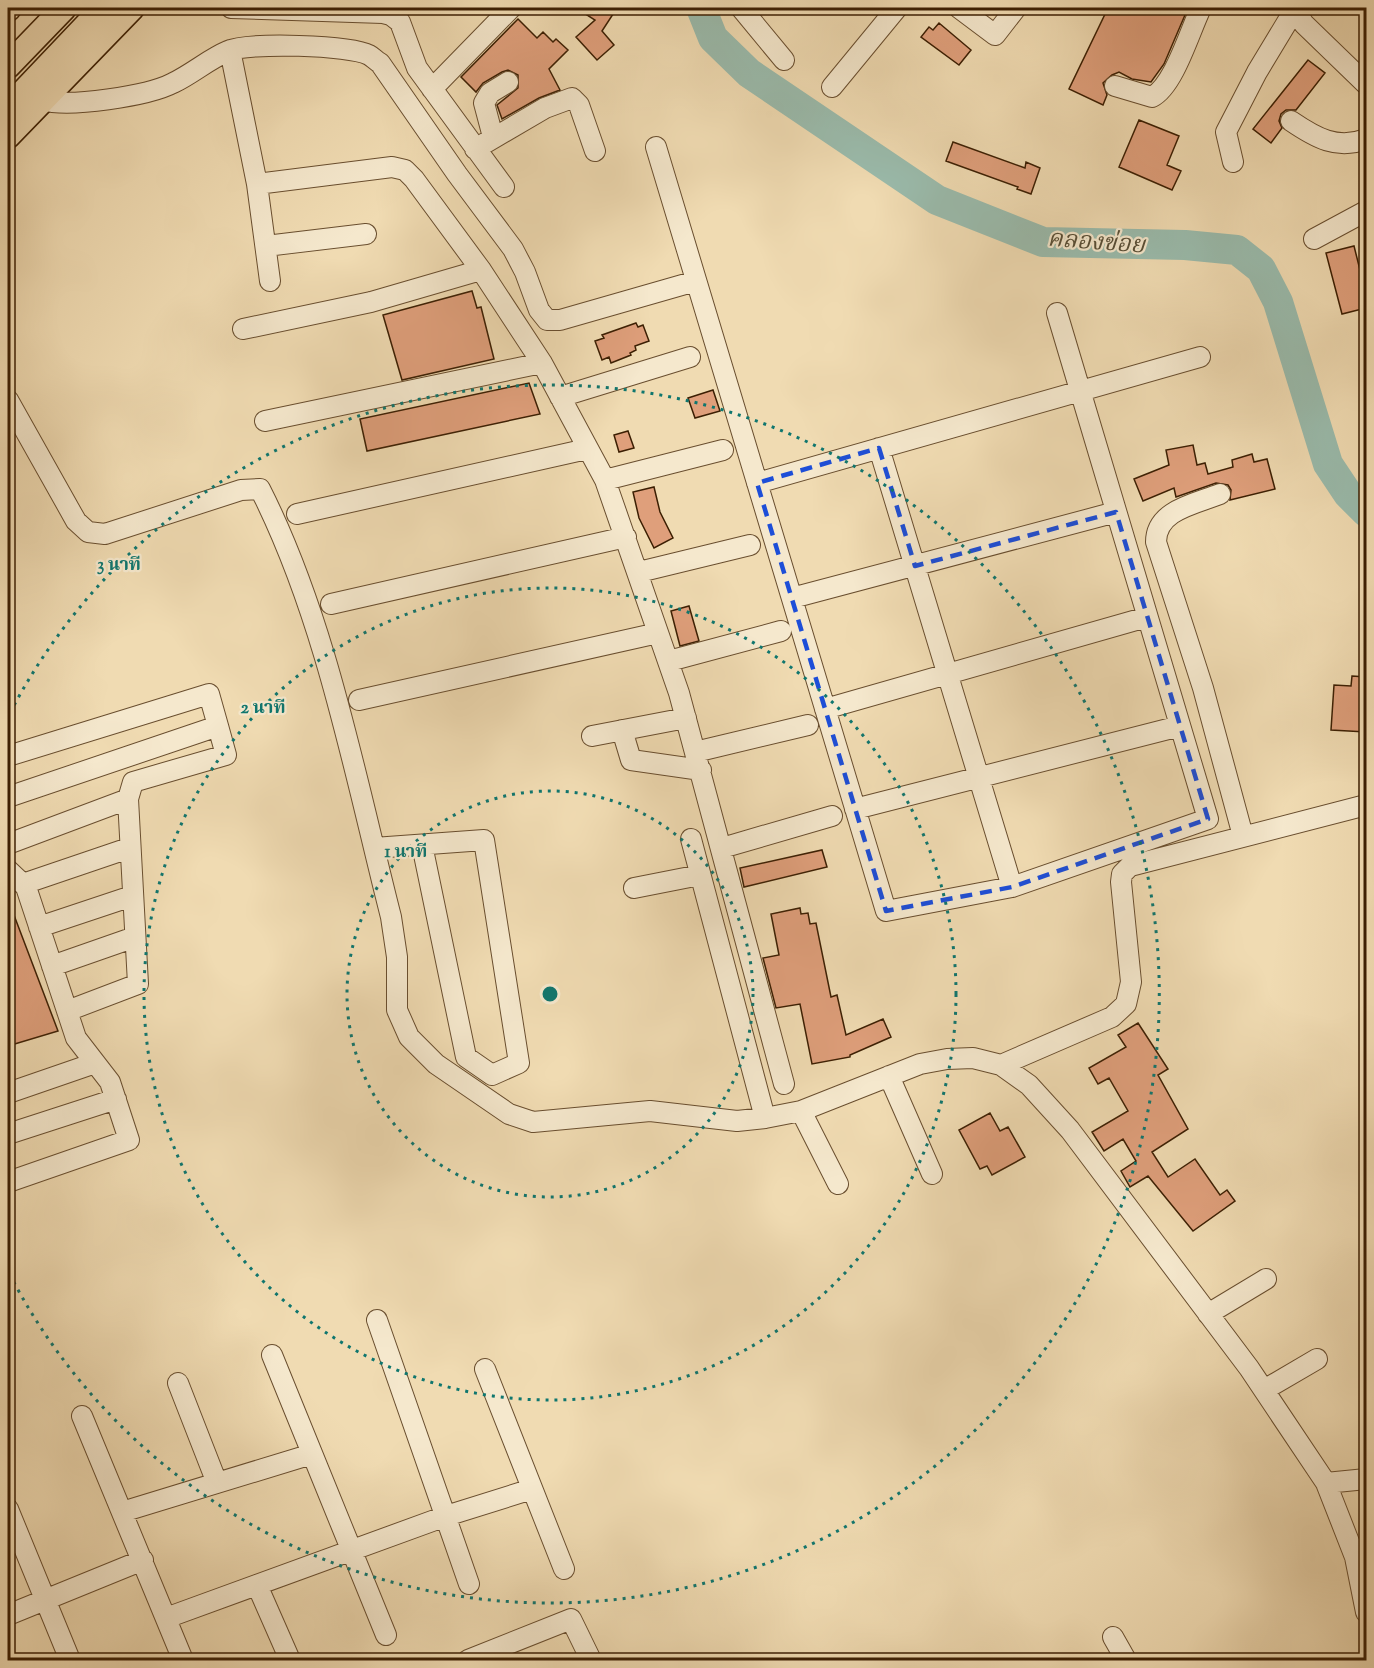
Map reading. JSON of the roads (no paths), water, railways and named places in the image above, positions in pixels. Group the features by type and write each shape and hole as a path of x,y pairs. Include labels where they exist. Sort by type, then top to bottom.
{"main road":[{"path":"8,66 64,8"},
{"path":"8,108 104,8"},
{"path":"8,136 132,8"}],"street":[{"path":"231,8 391,15 400,22 417,68 504,187"},
{"path":"432,89 511,8"},
{"path":"741,8 784,60"},
{"path":"832,87 897,8"},
{"path":"959,8 995,35 1016,8"},
{"path":"1115,86 1152,97 1159,93 1170,77 1201,8"},
{"path":"1233,162 1226,132 1257,72 1295,8 1304,24 1366,84"},
{"path":"43,100 66,104 149,92 171,84 230,50 265,45 351,50 369,55 380,63 457,174 513,249 525,272 539,310 547,320 560,320 696,281"},
{"path":"230,50 257,184 270,280"},
{"path":"494,137 484,103 490,93 508,82"},
{"path":"475,148 545,108 572,98 579,105 595,152"},
{"path":"1291,121 1313,136 1332,143 1352,145 1366,139"},
{"path":"656,147 886,911 1012,887 1208,819 1057,313"},
{"path":"257,184 392,167 405,170 481,270 542,363 605,480 669,661 722,848 784,1084"},
{"path":"1314,239 1366,211"},
{"path":"266,246 366,234"},
{"path":"243,329 371,302 481,270"},
{"path":"560,397 690,357"},
{"path":"757,483 1200,357"},
{"path":"266,421 542,363"},
{"path":"8,400 76,521 88,532 105,534 241,489 260,489 301,584 322,650 391,917 397,957 398,1010 409,1037 436,1064 510,1114 533,1122 650,1111 737,1121 765,1118 801,1111 920,1064 947,1059 973,1058 1001,1065 1029,1085 1070,1130 1264,1390 1326,1483 1355,1557 1366,1609"},
{"path":"879,448 1012,887"},
{"path":"297,514 587,449"},
{"path":"605,480 723,450"},
{"path":"1220,494 1169,515 1160,523 1156,542 1203,688 1243,836"},
{"path":"792,598 1116,512"},
{"path":"331,604 626,537"},
{"path":"639,572 750,546"},
{"path":"825,709 1147,617"},
{"path":"669,661 781,631"},
{"path":"359,700 658,633"},
{"path":"8,756 209,694 226,754 133,782 128,799 129,848 138,984 67,1011"},
{"path":"592,736 686,718"},
{"path":"622,730 631,760 698,761 808,725"},
{"path":"8,797 218,726"},
{"path":"855,809 1180,726"},
{"path":"8,844 128,799"},
{"path":"1001,1065 1112,1017 1126,1004 1131,982 1121,882 1122,874 1130,866 1366,805"},
{"path":"722,848 832,816"},
{"path":"691,839 765,1118"},
{"path":"374,848 422,844 484,840 519,1063 492,1075 466,1057 422,844"},
{"path":"23,884 129,848"},
{"path":"8,870 23,884 76,1038 110,1082 129,1140 8,1182"},
{"path":"634,888 700,875"},
{"path":"39,927 132,896"},
{"path":"52,966 135,937"},
{"path":"8,1093 95,1063"},
{"path":"889,1076 932,1174"},
{"path":"8,1134 116,1099"},
{"path":"801,1111 838,1184"},
{"path":"1208,1314 1266,1279"},
{"path":"377,1320 470,1584"},
{"path":"272,1355 386,1635"},
{"path":"1264,1390 1317,1359"},
{"path":"485,1369 564,1569"},
{"path":"178,1383 217,1483"},
{"path":"82,1416 183,1660"},
{"path":"122,1512 312,1454"},
{"path":"1326,1483 1366,1479"},
{"path":"166,1618 446,1516 532,1490"},
{"path":"8,1509 70,1660"},
{"path":"8,1615 143,1560"},
{"path":"257,1585 290,1660"},
{"path":"468,1660 571,1619 591,1660"},
{"path":"1113,1637 1126,1660"}],"waterway":[{"name":"คลองข่อย","path":"701,8 713,38 749,73 937,200 1043,242 1185,245 1237,250 1261,269 1278,302 1328,464 1348,494 1366,512"}]}
